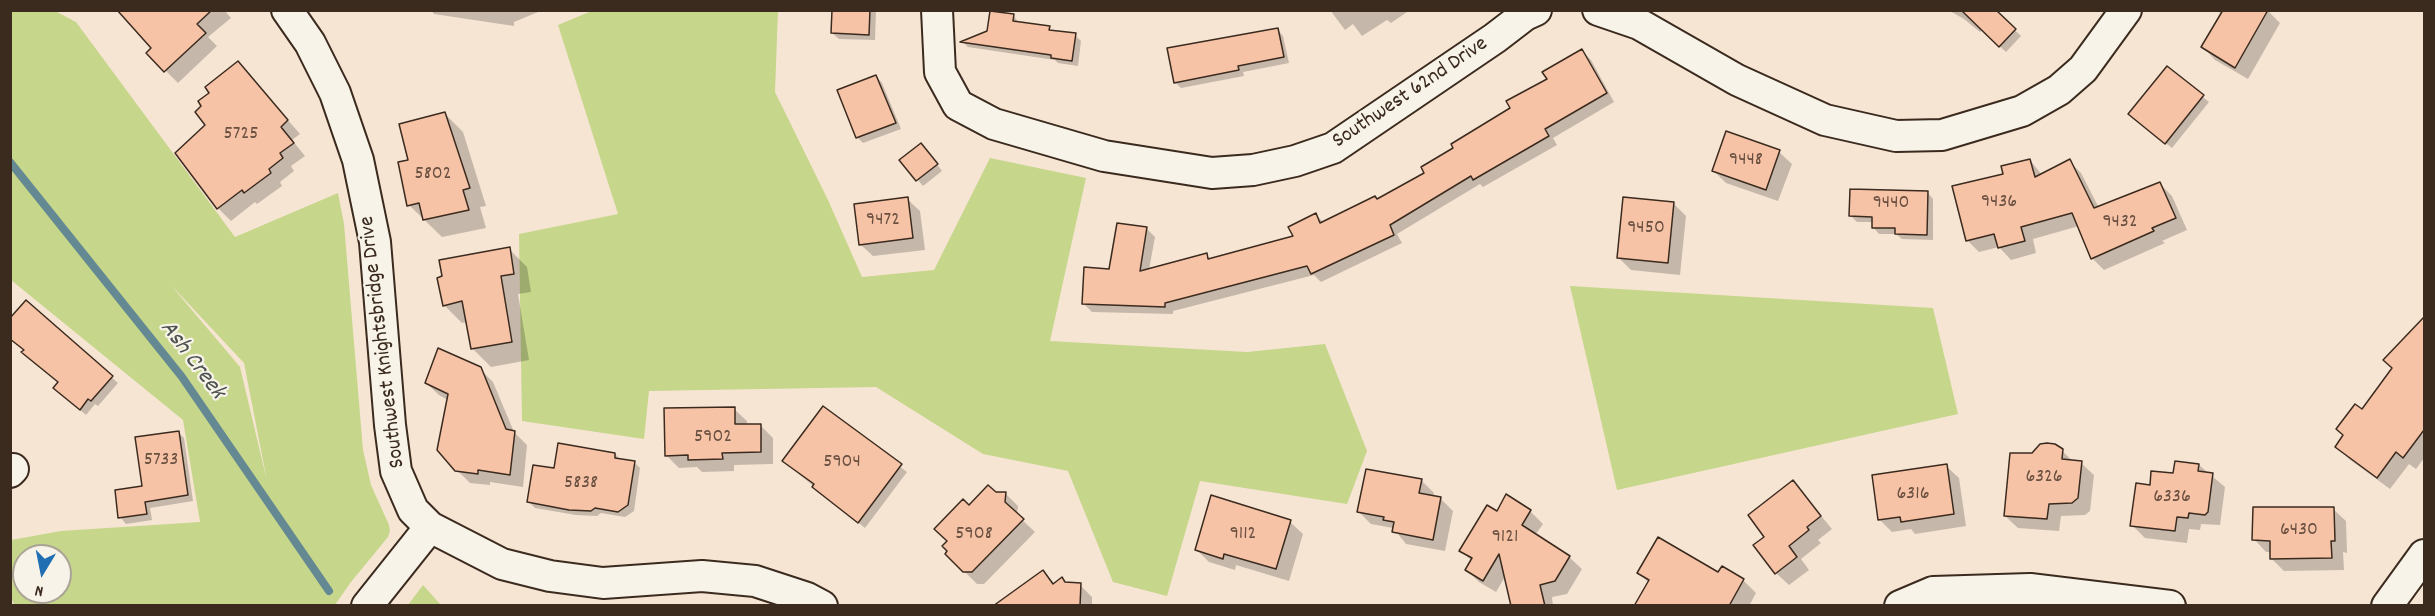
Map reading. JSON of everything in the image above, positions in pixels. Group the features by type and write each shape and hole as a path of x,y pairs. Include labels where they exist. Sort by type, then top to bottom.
{"street":[{"name":"Southwest Knightsbridge Drive","path":"287,10 310,44 335,93 358,160 375,242 396,471 413,510 430,527 502,564 550,576 603,583 702,576 755,581 807,598 822,606"},
{"name":"Southwest 62nd Drive","path":"936,10 940,72 958,105 994,124 1104,156 1212,173 1253,170 1295,161 1333,148 1495,38 1525,15 1536,10"},
{"path":"1598,10 1639,24 1737,81 1825,120 1896,136 1942,135 2022,111 2059,90 2083,69 2126,10"},
{"path":"366,606 430,527"},
{"path":"2387,606 2424,555"},
{"path":"1900,606 1933,592 2030,589 2170,606"}],"green space":[{"path":"594,10 778,11 775,92 828,200 862,277 934,270 990,158 1086,178 1050,341 1247,352 1325,344 1367,451 1347,504 1200,481 1167,596 1113,582 1068,471 983,454 876,387 649,391 644,439 522,421 519,234 618,214 558,25"},
{"path":"10,11 55,11 76,22 235,237 338,193 344,224 363,450 371,485 390,531 388,537 335,605 14,605 72,604 72,544 12,544 12,600 11,540 61,531 200,522 183,420 11,280","holes":["170,284 244,363 267,481 240,367"]},
{"path":"1570,286 1933,308 1958,414 1617,490"},
{"path":"423,585 441,605 408,605"}],"building":[{"path":"117,10 212,10 197,24 206,33 164,72 146,53 151,48"},
{"path":"832,10 870,10 869,35 831,33"},
{"path":"1961,10 1996,10 2016,29 1999,47"},
{"path":"2223,10 2268,10 2235,68 2201,47"},
{"path":"990,11 1014,14 1013,21 1050,26 1049,30 1076,33 1072,61 1051,58 1051,55 960,42 987,31"},
{"path":"1278,28 1284,57 1238,66 1239,70 1174,83 1167,48"},
{"path":"1582,49 1607,93 1545,129 1549,136 1473,180 1471,176 1390,225 1394,235 1311,274 1307,266 1165,303 1165,307 1082,304 1084,267 1109,269 1117,223 1147,227 1140,271 1207,253 1208,259 1293,236 1288,227 1316,213 1320,223 1375,196 1377,199 1424,173 1421,167 1453,148 1451,144 1510,108 1506,101 1547,79 1542,72"},
{"path":"238,61 288,120 281,127 294,143 280,153 283,158 269,169 271,173 244,193 242,190 217,209 175,153 205,125 195,112 201,106 198,101 209,93 205,87"},
{"path":"2167,66 2204,95 2165,144 2128,114"},
{"path":"876,75 896,123 856,138 837,90"},
{"path":"445,112 470,188 463,190 469,210 423,220 419,203 407,206 398,162 408,160 399,124"},
{"path":"1726,131 1780,150 1766,190 1712,171"},
{"path":"921,143 938,164 916,181 899,160"},
{"path":"2030,159 2035,177 2070,159 2094,208 2160,182 2176,218 2152,228 2154,231 2091,259 2072,213 2021,227 2025,241 1998,248 1994,234 1966,241 1952,186 2003,174 2001,166"},
{"path":"1850,189 1928,191 1927,235 1895,234 1895,228 1872,228 1872,217 1849,216"},
{"path":"908,197 913,238 859,245 854,204"},
{"path":"1623,197 1674,202 1668,263 1617,258"},
{"path":"510,247 514,274 501,276 512,342 471,349 462,301 443,306 437,278 442,276 439,260"},
{"path":"26,300 113,376 91,401 88,399 80,410 53,388 58,382 21,352 24,350 10,339 10,318"},
{"path":"2424,317 2424,430 2403,458 2396,452 2377,478 2335,447 2343,435 2336,429 2355,404 2362,409 2392,368 2383,360"},
{"path":"438,348 481,367 506,429 515,431 510,475 478,470 478,474 455,471 437,450 448,394 425,383"},
{"path":"823,406 902,464 858,523 812,487 814,484 782,461"},
{"path":"735,407 735,424 761,424 761,452 722,453 723,459 688,460 688,455 665,456 664,408"},
{"path":"179,431 188,495 145,502 147,514 118,518 115,490 142,486 135,437"},
{"path":"558,443 615,453 615,458 635,461 628,505 618,512 595,508 591,511 569,510 527,502 533,465 554,468"},
{"path":"2040,444 2055,444 2063,449 2062,459 2082,461 2078,498 2072,503 2049,504 2047,519 2004,516 2010,453 2032,453"},
{"path":"2175,461 2199,464 2198,471 2213,473 2208,512 2205,515 2189,513 2188,518 2177,517 2175,531 2130,526 2136,483 2150,485 2151,471 2173,473"},
{"path":"1947,464 1954,514 1901,522 1900,517 1878,520 1872,475"},
{"path":"1366,469 1422,479 1419,493 1441,497 1433,540 1392,532 1394,522 1383,520 1384,517 1357,512"},
{"path":"1793,480 1821,516 1807,527 1809,530 1789,546 1797,557 1775,574 1753,545 1764,537 1748,515"},
{"path":"988,485 996,492 1006,492 1005,502 1024,519 972,572 963,572 945,554 947,551 942,546 947,541 934,529 963,499 969,505"},
{"path":"1506,494 1531,510 1522,525 1570,556 1555,581 1540,585 1545,606 1511,606 1499,554 1483,581 1465,570 1472,558 1459,551 1487,505 1497,511"},
{"path":"1211,495 1291,520 1276,569 1224,554 1223,559 1195,550"},
{"path":"2253,507 2334,507 2335,541 2331,541 2332,558 2270,559 2270,541 2252,540"},
{"path":"1658,537 1718,572 1722,566 1744,579 1729,606 1634,606 1649,580 1637,573"},
{"path":"1043,570 1053,584 1062,577 1065,582 1081,583 1080,606 993,606"}],"waterway":[{"name":"Ash Creek","path":"10,162 182,377 329,591"}]}
